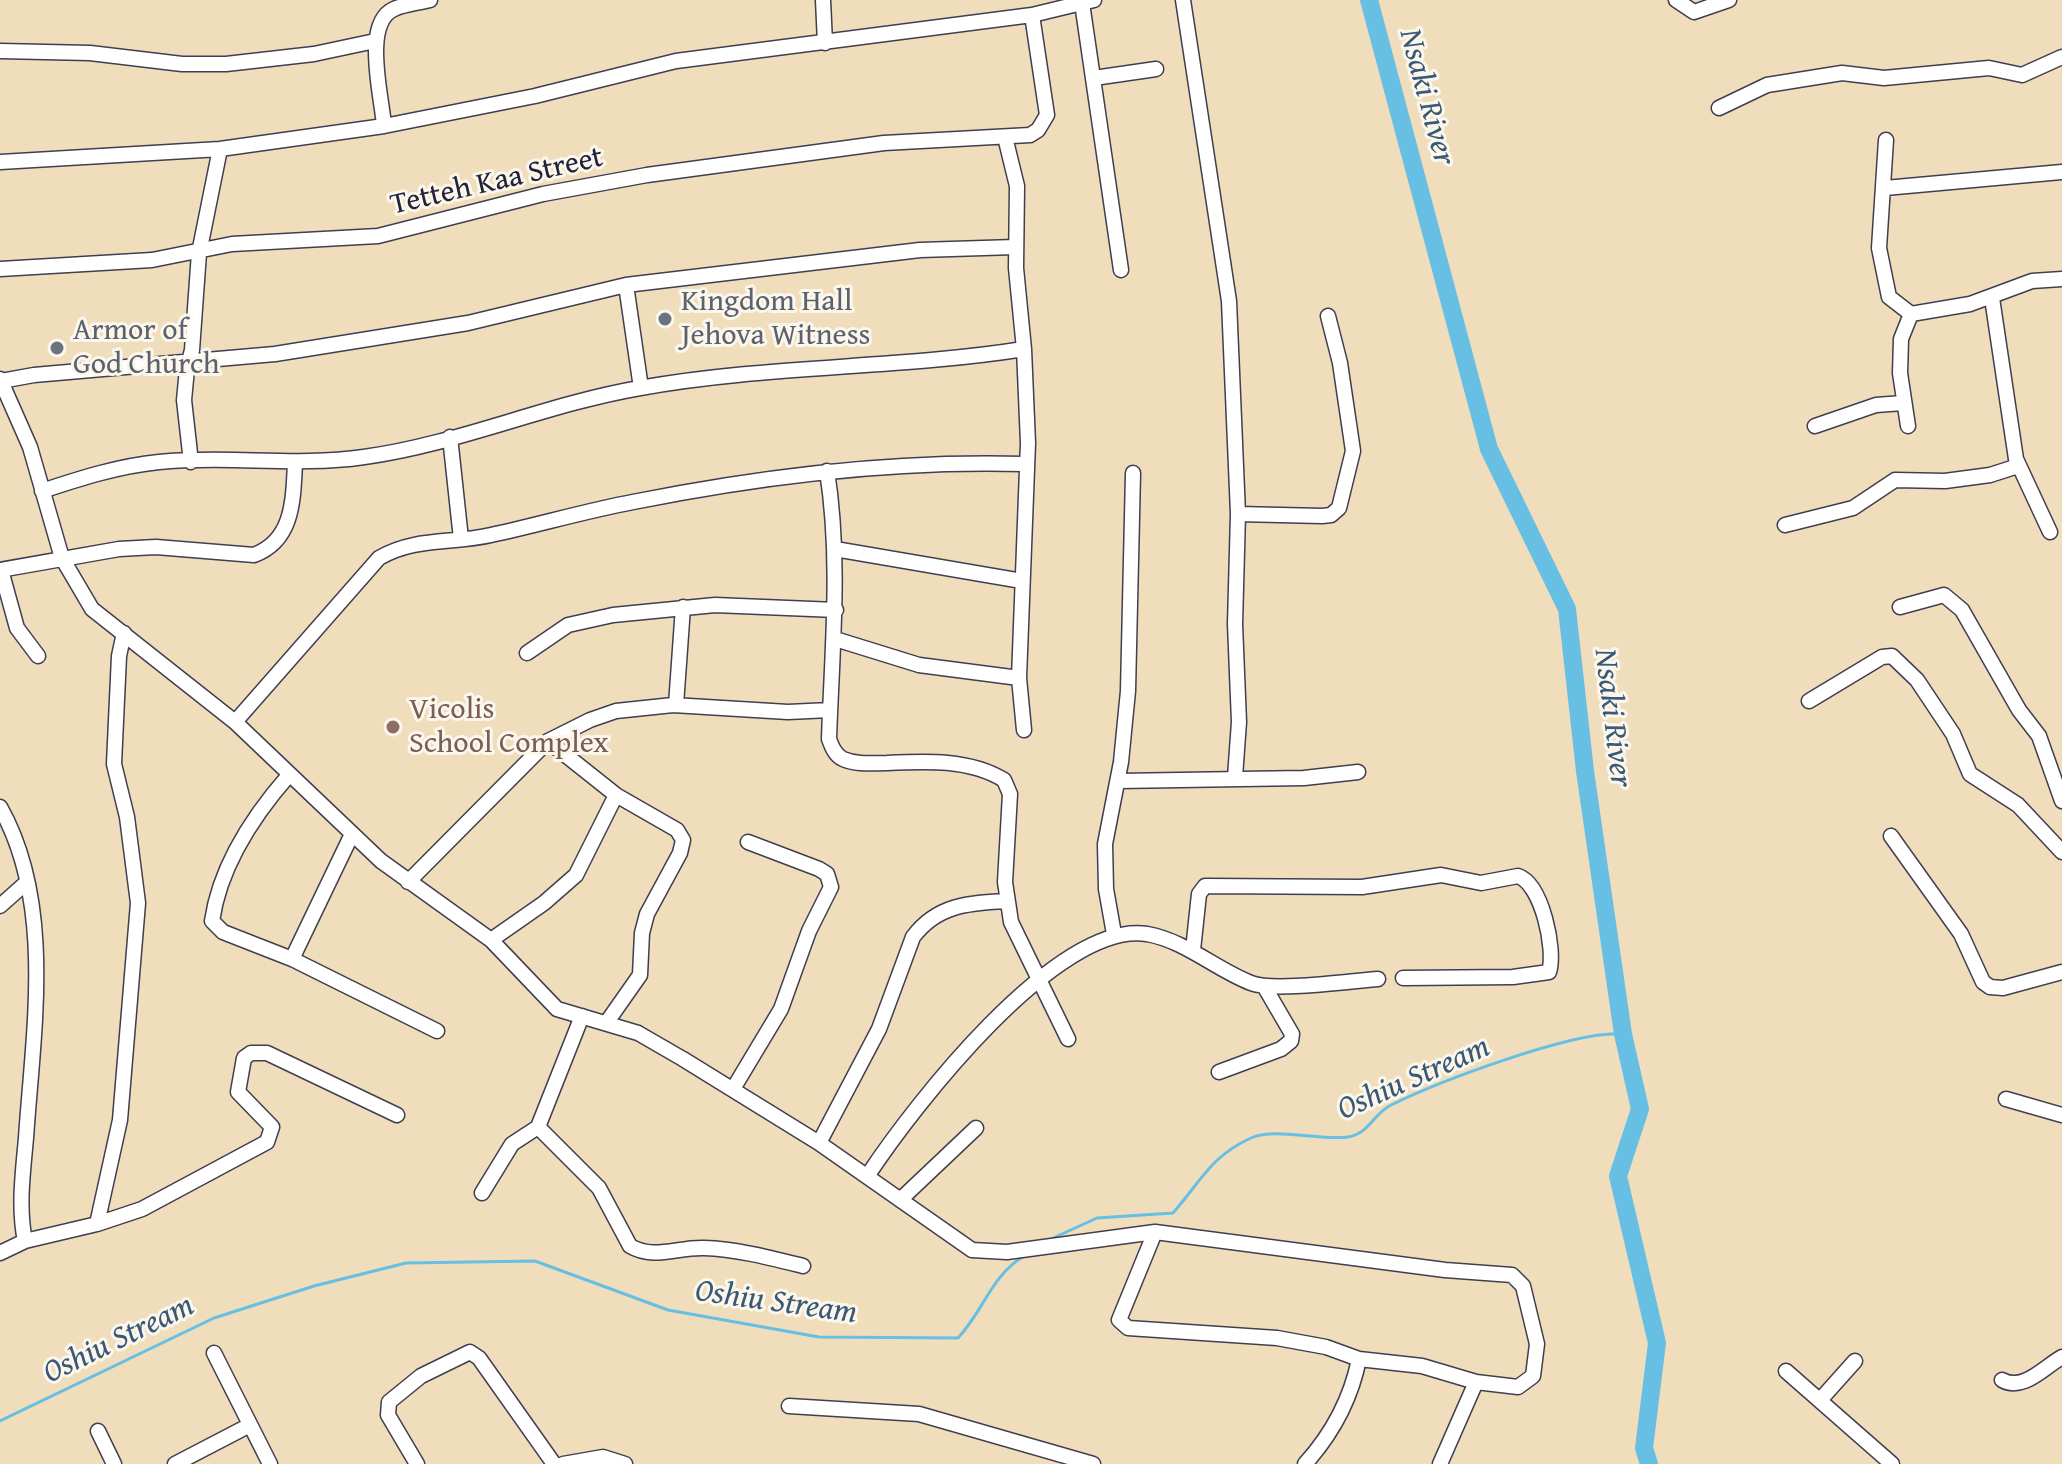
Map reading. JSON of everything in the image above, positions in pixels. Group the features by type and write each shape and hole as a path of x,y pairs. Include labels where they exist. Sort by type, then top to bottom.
{"street":[{"path":"384,126 375,41 379,23 393,9 430,0"},
{"path":"823,0 825,43"},
{"path":"1183,0 1229,301 1238,514 1235,624 1239,722 1235,777"},
{"path":"1676,0 1694,12 1729,0"},
{"path":"0,162 220,149 384,126 535,96 676,61 1032,15 1088,1 1094,78 1121,270"},
{"name":"Tetteh Kaa Street","path":"0,269 152,260 232,244 378,236 543,194 647,175 884,143 1030,135 1038,130 1047,115 1032,15"},
{"path":"0,51 90,53 182,64 226,64 314,54 375,41"},
{"path":"1719,108 1767,85 1842,73 1884,78 1989,68 2022,75 2062,57"},
{"path":"1094,78 1156,69"},
{"path":"1005,137 1016,174 1015,247 1024,349 1026,464 1019,678 1024,730"},
{"path":"1886,140 1879,248 1887,290 1894,303 1911,314 1992,298 2022,284 2062,279"},
{"path":"191,462 184,400 199,253 220,149"},
{"path":"1885,188 2062,172"},
{"path":"1015,247 920,250 626,285 468,323 275,354 1,380 30,447 62,558 92,609 235,722 352,834 408,882 491,940 546,1001 638,1033 819,1143 972,1250 1007,1252 1155,1232 1445,1270 1512,1275 1523,1286 1527,1298 1537,1344 1536,1367 1528,1382 1518,1387 1476,1382 1422,1366 1359,1359 1326,1347 1277,1338 1122,1325 1119,1320 1155,1232"},
{"path":"626,285 641,388"},
{"path":"1992,298 2002,380 2018,466 2050,532"},
{"path":"1908,426 1903,403 1901,339 1911,314"},
{"path":"1238,514 1322,516 1331,515 1339,508 1353,451 1340,363 1328,316"},
{"path":"42,491 123,468 161,461 295,463 368,457 641,388 790,369 976,356 1024,349"},
{"path":"1815,426 1876,405 1903,403"},
{"path":"450,437 461,539"},
{"path":"235,722 379,558 397,548 511,531 632,502 827,471 972,462 1026,464"},
{"path":"38,656 17,628 1,570 62,558 156,547 254,555 266,551 286,528 292,511 295,463"},
{"path":"1785,525 1853,508 1895,480 1945,481 1990,475 2018,466"},
{"path":"827,471 835,549 836,610 829,739 840,758 871,763 954,764 984,770 1004,780 1010,794 1006,901 1011,922 1042,980 1068,1039"},
{"path":"1114,934 1106,889 1105,844 1118,781 1128,691 1133,473"},
{"path":"835,549 1022,581"},
{"path":"1900,607 1944,595 1962,610 2019,710 2039,736 2062,801"},
{"path":"527,653 557,632 587,619 683,607 836,610"},
{"path":"676,705 683,607"},
{"path":"97,1224 120,1120 138,903 127,817 114,764 119,656 124,633"},
{"path":"835,639 919,665 1019,678"},
{"path":"1809,701 1882,657 1892,656 1908,669 1953,734 1970,774 2018,805 2062,852"},
{"path":"408,882 548,741 616,711 676,705 830,710"},
{"path":"548,741 616,795 677,830 683,840 680,853 647,914 642,933 640,975 611,1011 607,1022"},
{"path":"1118,781 1304,778 1358,772"},
{"path":"289,775 247,831 223,879 212,921 223,932 292,959 437,1031"},
{"path":"491,940 544,903 576,875 616,795"},
{"path":"0,807 22,854 34,935 34,996 22,1198 25,1241"},
{"path":"292,959 352,834"},
{"path":"1891,836 1961,934 1983,982 1990,987 2003,988 2062,972"},
{"path":"733,1089 781,1009 809,931 831,887 827,874 819,869 748,842"},
{"path":"1193,950 1199,894 1205,886 1362,887 1441,875 1481,883 1518,876 1535,889 1550,946 1549,972 1500,977 1403,978"},
{"path":"0,906 27,882"},
{"path":"819,1143 862,1064 913,937 926,920 962,904 1006,901"},
{"path":"868,1175 918,1105 993,1018 1042,980 1114,934 1146,934 1193,950 1230,973 1264,986 1378,979"},
{"path":"1219,1072 1281,1049 1291,1041 1292,1034 1264,986"},
{"path":"482,1193 512,1144 538,1127 582,1016"},
{"path":"0,1253 25,1241 97,1224 142,1209 267,1142 272,1127 238,1092 244,1058 251,1053 267,1053 397,1115"},
{"path":"2006,1099 2062,1115"},
{"path":"538,1127 599,1188 630,1246 639,1251 668,1253 701,1248 748,1253 803,1266"},
{"path":"900,1200 976,1128"},
{"path":"417,1464 388,1415 389,1402 421,1376 470,1352 479,1358 554,1464"},
{"path":"214,1353 270,1464"},
{"path":"2002,1380 2009,1384 2024,1382 2062,1357"},
{"path":"1305,1464 1329,1433 1349,1397 1359,1359"},
{"path":"1821,1399 1855,1361"},
{"path":"1786,1371 1892,1464"},
{"path":"1440,1464 1476,1382"},
{"path":"789,1406 919,1414 1093,1464"},
{"path":"175,1464 250,1425"},
{"path":"98,1431 114,1464"},
{"path":"563,1464 603,1457 625,1464"}],"waterway":[{"name":"Nsaki River","path":"1369,0 1489,449 1567,609 1585,771 1623,1034 1640,1109 1618,1176 1657,1343 1644,1448 1649,1464"},
{"name":"Oshiu Stream","path":"1051,1239 1097,1218 1173,1213 1216,1161 1251,1138 1272,1134 1348,1137 1361,1132 1391,1105 1472,1071 1573,1040 1623,1034"},
{"name":"Oshiu Stream","path":"0,1421 214,1318 314,1286 406,1263 535,1261 668,1310 819,1337 958,1338 1003,1273 1024,1256"}],"place":[{"name":"Kingdom Hall Jehova Witness","path":"665,319"},
{"name":"Armor of God Church","path":"57,348"},
{"name":"Vicolis School Complex","path":"393,727"}]}
